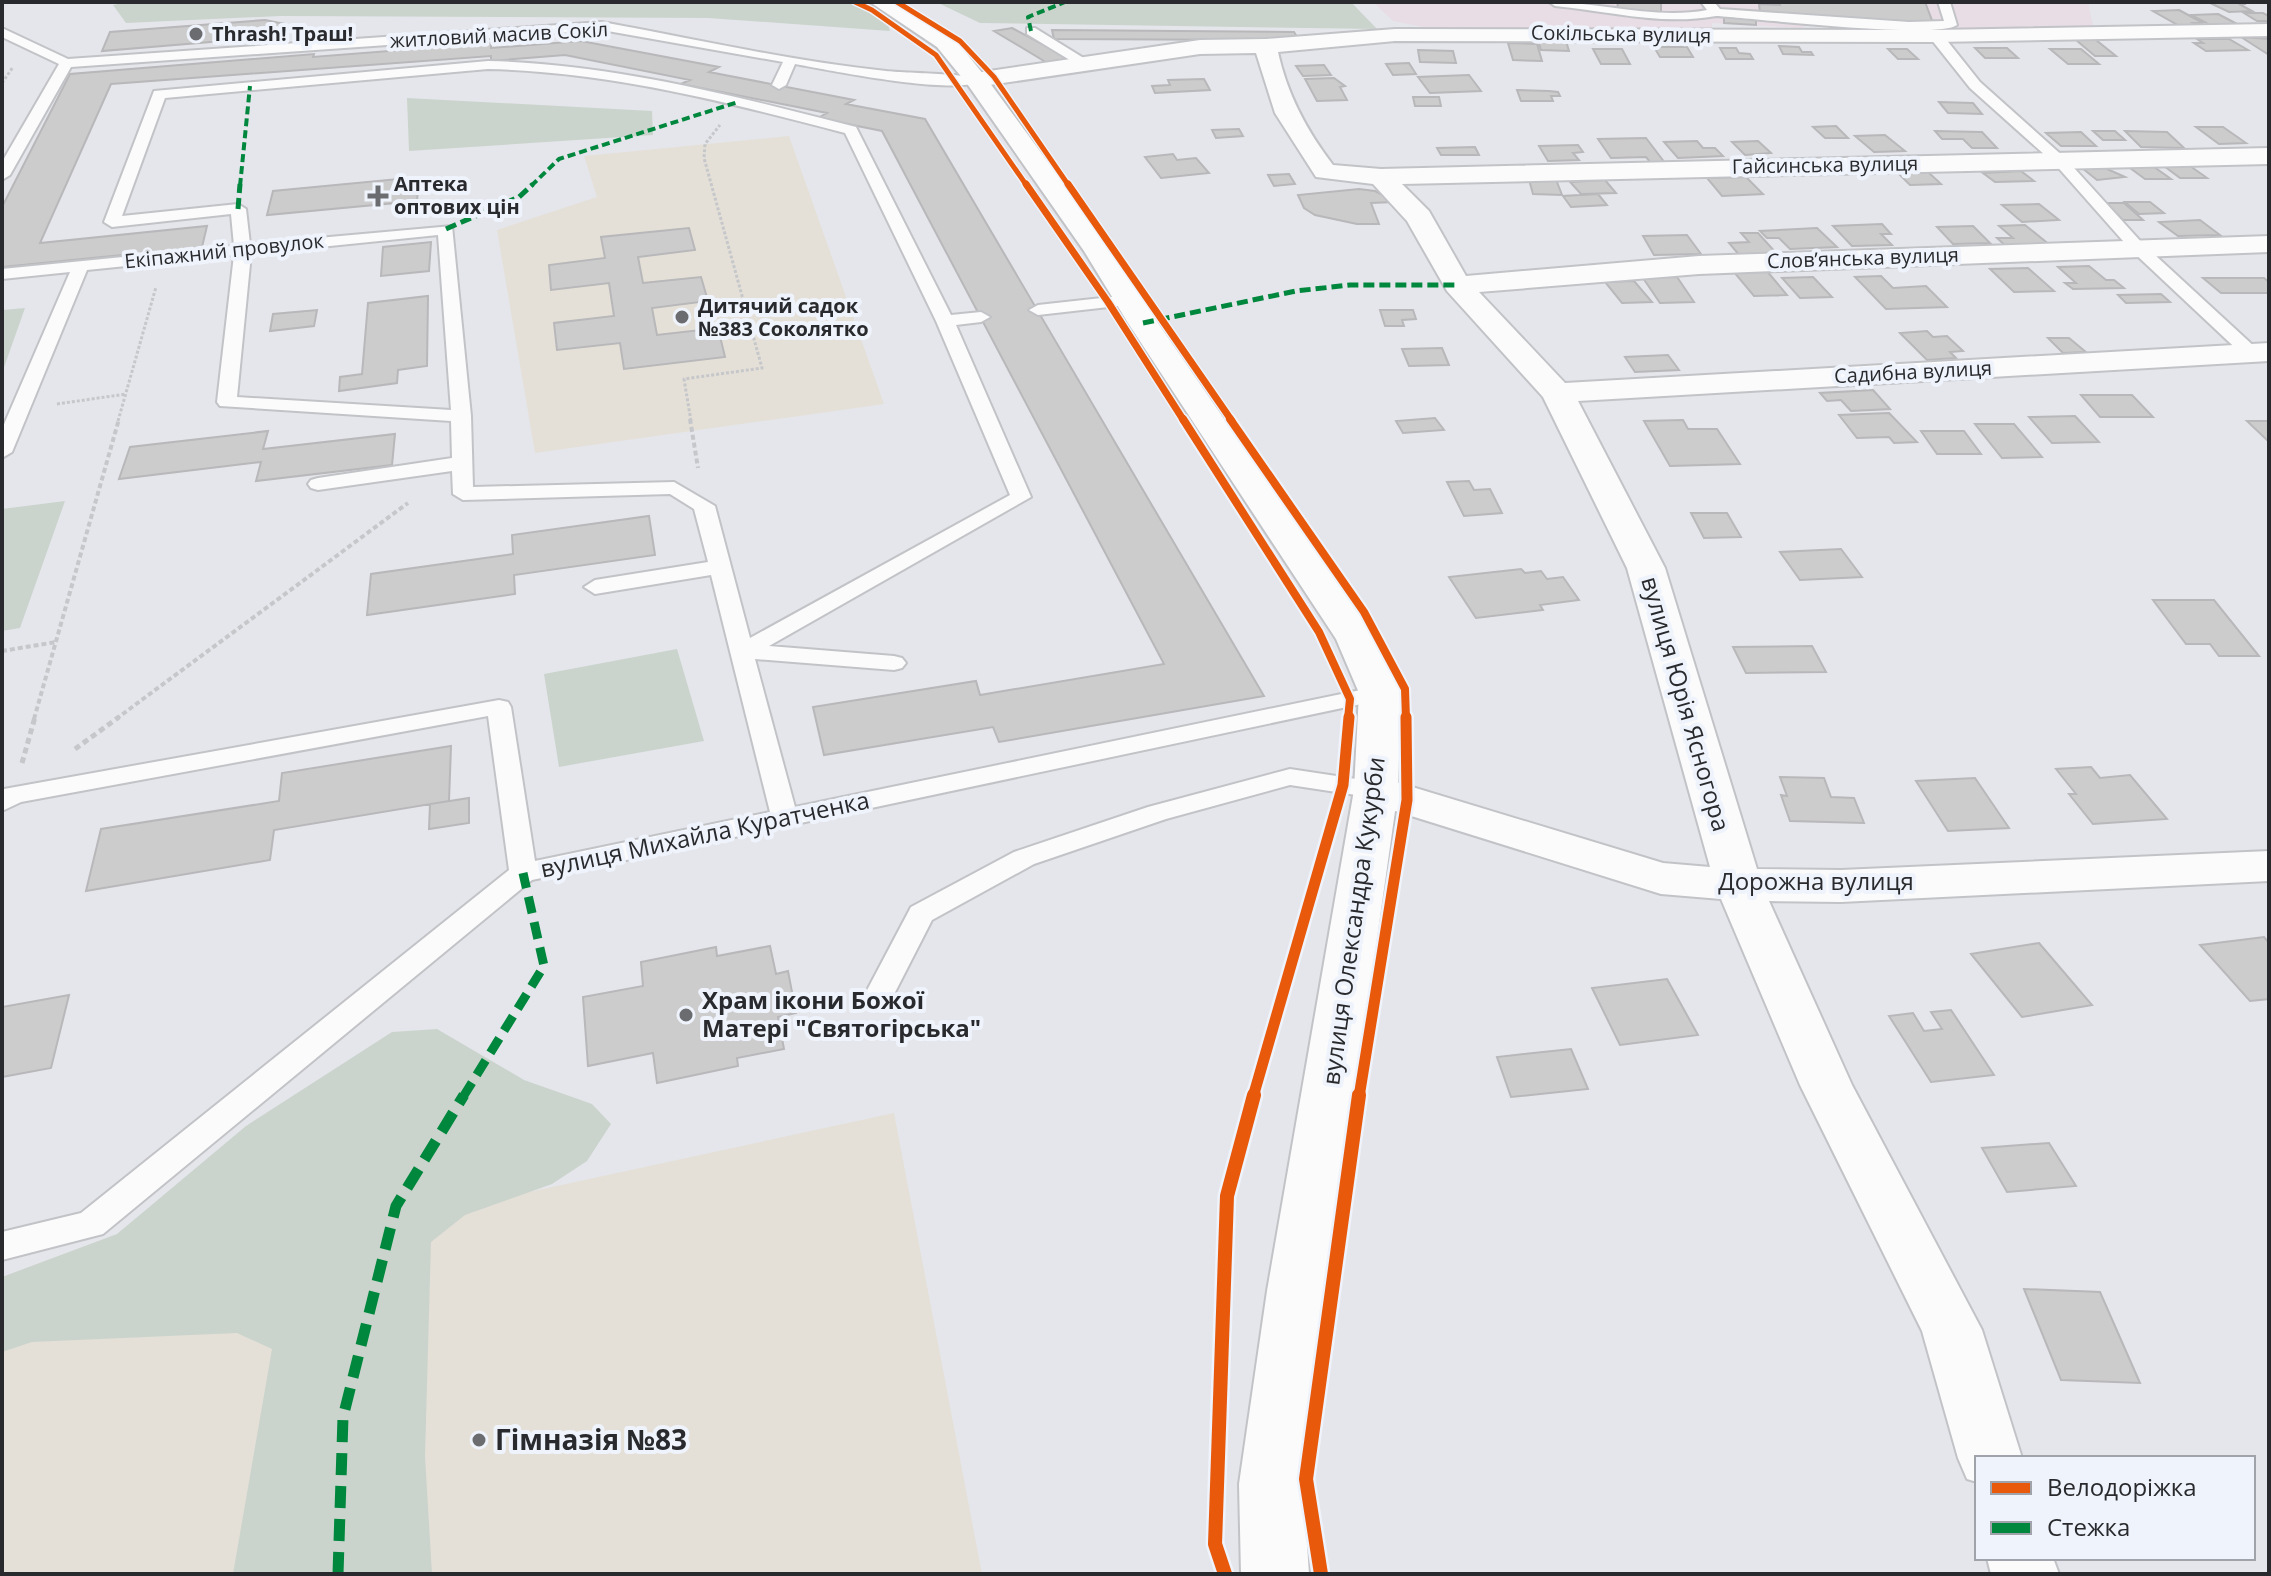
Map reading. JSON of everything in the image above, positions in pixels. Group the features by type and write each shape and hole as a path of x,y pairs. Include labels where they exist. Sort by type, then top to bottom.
{"street":[{"name":"вулиця Олександра Кукурби","path":"880,2 945,42 976,80 1098,250 1356,639 1380,693 1376,790 1297,1291 1271,1484 1275,1574"},
{"name":"Сокільська вулиця","path":"976,80 1200,47 1266,46 1395,35 1936,36 2269,30"},
{"path":"1266,46 1270,75 1299,137 1325,172 1381,177"},
{"name":"Гайсинська вулиця","path":"1381,177 2269,156"},
{"name":"вулиця Юрія Ясногора","path":"1381,177 1419,217 1457,285 1557,393 1646,568 1738,885 1826,1085 1952,1330 1989,1456"},
{"name":"Словʼянська вулиця","path":"1457,285 1699,265 2269,244"},
{"name":"Садибна вулиця","path":"1557,393 2260,352"},
{"name":"Дорожна вулиця","path":"1376,790 1661,878 1738,885 1841,886 2269,866"}],"lane":[{"path":"1555,2 1596,6 1623,14 1686,18 1712,7 1909,26 1951,25 1944,2"},
{"name":"житловий масив Сокіл","path":"66,63 255,67 602,26 932,80 976,80"},
{"path":"1031,31 1083,62"},
{"path":"2,32 66,63 2,175"},
{"path":"1936,36 1975,85 2060,161 2137,247 2260,352"},
{"path":"779,85 791,59"},
{"path":"743,651 1021,497 945,321 851,130 745,99 625,75 527,65 255,67 159,94 112,222 238,209 243,250 227,402 461,416 463,494 674,488 704,506 785,819"},
{"name":"Екіпажний провулок","path":"2,274 446,229 461,416"},
{"path":"2,452 11,410 81,265"},
{"path":"1038,310 1129,300"},
{"path":"945,321 981,317"},
{"path":"318,484 462,463"},
{"path":"595,587 719,567"},
{"path":"743,651 894,663"},
{"name":"вулиця Михайла Куратченка","path":"2,1246 91,1224 523,873 1380,693"},
{"path":"8,799 499,707 523,873"},
{"path":"879,996 921,914 1024,858 1157,813 1290,777 1376,790"}],"path":[{"path":"704,506 684,379 762,368 704,158 705,144 745,99"},
{"path":"8,799 56,642 165,256"},
{"path":"11,410 126,394"},
{"path":"8,799 462,463"},
{"path":"2,651 56,642"}],"shaded area":[{"path":"127,2 868,2 884,8 890,31 708,18 280,16 126,23 113,5"},
{"path":"936,2 1351,2 1377,29 980,23"},
{"path":"1373,2 2088,2 2093,26 1895,29 1712,23 1712,29 1428,28 1393,21"},
{"path":"407,98 652,111 653,135 409,151"},
{"name":"Дитячий садок №383 Соколятко","path":"789,136 884,404 535,453 497,230 597,197 584,156"},
{"path":"25,308 2,373 2,310"},
{"path":"65,501 20,628 2,631 2,509"},
{"path":"677,649 704,741 559,767 544,674"},
{"path":"437,1029 524,1080 592,1104 611,1124 587,1161 552,1184 465,1215 431,1242 425,1456 432,1574 233,1574 272,1349 237,1333 32,1342 2,1352 2,1277 117,1234 246,1126 392,1032"},
{"name":"Гімназія №83","path":"894,1113 982,1574 2,1574 2,1306"}],"building":[{"path":"1618,2 1661,2 1661,12 1617,10"},
{"path":"1779,2 1925,2 1933,23 1760,12 1759,4 1780,5"},
{"path":"2208,2 2242,2 2246,4 2239,4 2252,11 2229,12"},
{"path":"2179,10 2203,23 2193,23 2200,27 2183,28 2153,11"},
{"path":"2244,13 2263,13 2269,16 2269,21 2257,21"},
{"path":"2218,14 2239,25 2212,26 2191,15"},
{"path":"1724,16 1756,19 1756,25 1724,23"},
{"name":"Thrash! Траш!","path":"265,20 285,24 283,36 102,51 110,32"},
{"path":"1012,28 1072,60 1049,64 994,31"},
{"path":"1052,30 1294,32 1299,40 1054,39"},
{"path":"2241,37 2269,39 2269,55"},
{"path":"2197,39 2229,39 2248,50 2206,51 2194,43 2203,43"},
{"path":"1538,40 1566,41 1569,51 1541,50"},
{"path":"2076,40 2096,40 2116,56 2095,56"},
{"path":"581,41 719,67 709,72 854,100 846,104 925,119 1264,696 999,742 993,727 824,755 813,707 976,681 980,695 1164,664 882,131 818,118 827,113 681,84 690,80 565,55 491,61 491,56 111,84 40,243 207,226 202,247 2,267 2,207 70,74 314,54 313,57 491,43 491,48"},
{"path":"1508,43 1537,44 1542,61 1513,60"},
{"path":"1779,46 1799,47 1802,52 1813,55 1783,54"},
{"path":"1654,47 1687,47 1693,57 1660,57"},
{"path":"1720,48 1736,48 1739,53 1750,54 1753,59 1726,59"},
{"path":"1975,48 2007,48 2018,58 1985,58"},
{"path":"1593,49 1622,49 1630,64 1601,64"},
{"path":"1888,49 1907,49 1918,59 1898,59"},
{"path":"2050,49 2081,49 2099,64 2068,64"},
{"path":"1418,50 1453,51 1456,63 1420,62"},
{"path":"1409,63 1416,74 1393,75 1386,64"},
{"path":"1324,65 1331,75 1303,76 1296,66"},
{"path":"1469,75 1481,91 1430,93 1418,77"},
{"path":"1334,78 1345,86 1340,87 1347,100 1317,101 1305,79"},
{"path":"1204,79 1210,90 1155,93 1152,86 1170,85 1168,80"},
{"path":"1517,90 1558,92 1560,96 1551,96 1553,101 1521,101"},
{"path":"1413,97 1439,97 1441,106 1415,106"},
{"path":"1939,102 1973,103 1982,114 1948,113"},
{"path":"1836,126 1848,138 1825,138 1813,127"},
{"path":"2196,127 2223,127 2246,143 2219,144"},
{"path":"1239,129 1243,136 1216,138 1212,130"},
{"path":"1935,131 1982,132 1997,148 1972,148 1963,139 1942,139"},
{"path":"2093,131 2115,131 2125,140 2103,140"},
{"path":"2125,131 2167,132 2184,148 2141,147"},
{"path":"2081,132 2096,146 2061,146 2046,133"},
{"path":"1885,135 1905,151 1874,152 1855,136"},
{"path":"1646,138 1665,163 1651,163 1646,157 1611,158 1598,139"},
{"path":"1697,141 1703,148 1715,148 1723,156 1678,158 1664,142"},
{"path":"1758,141 1771,153 1745,155 1732,142"},
{"path":"1578,145 1583,152 1573,153 1579,160 1548,161 1539,146"},
{"path":"1475,147 1479,155 1441,155 1437,148"},
{"path":"1173,154 1177,160 1196,158 1209,173 1161,178 1145,157"},
{"path":"2122,162 2147,162 2171,179 2145,179"},
{"path":"2164,166 2190,166 2207,178 2180,178"},
{"path":"2082,168 2105,168 2125,177 2097,180"},
{"path":"1896,171 1927,171 1941,184 1910,185"},
{"path":"2021,171 2034,181 1995,182 1983,173"},
{"path":"1289,174 1295,184 1274,186 1268,175"},
{"path":"1528,176 1555,177 1562,195 1533,194"},
{"path":"419,177 417,201 267,215 273,191"},
{"path":"1746,177 1763,194 1722,196 1707,178"},
{"path":"1605,180 1616,193 1581,194 1570,182"},
{"path":"1359,189 1375,191 1396,202 1371,203 1379,224 1357,224 1315,215 1304,208 1298,195"},
{"path":"1598,194 1607,205 1571,207 1563,196"},
{"path":"2125,202 2150,202 2164,213 2139,214"},
{"path":"2106,203 2124,203 2143,220 2123,220"},
{"path":"2039,204 2059,220 2022,222 2002,205"},
{"path":"2200,220 2220,235 2178,236 2159,222"},
{"path":"1882,224 1891,234 1881,234 1892,245 1852,246 1833,226"},
{"path":"2025,225 2050,245 2007,247 1997,238 2013,238 1999,226"},
{"path":"1973,226 1990,243 1953,244 1937,227"},
{"path":"689,228 695,250 638,257 643,283 701,277 708,301 652,308 657,335 718,328 725,357 624,369 620,343 557,350 554,323 614,316 609,283 551,290 549,265 605,258 601,237"},
{"path":"1817,228 1837,247 1790,249 1779,238 1767,238 1760,231"},
{"path":"1741,233 1758,233 1778,255 1740,256 1729,243 1749,242"},
{"path":"1687,235 1701,254 1654,255 1643,236"},
{"path":"431,242 429,271 381,276 383,247"},
{"path":"2089,266 2106,280 2114,280 2124,288 2073,289 2065,283 2076,283 2058,267"},
{"path":"2028,268 2054,291 2014,292 1990,269"},
{"path":"1766,270 1787,295 1754,296 1733,271"},
{"path":"1881,276 1893,288 1926,286 1947,307 1886,309 1855,277"},
{"path":"1677,277 1694,302 1660,303 1643,278"},
{"path":"1813,277 1832,297 1800,298 1782,278"},
{"path":"2203,278 2264,278 2269,282 2269,293 2221,293"},
{"path":"1634,281 1652,302 1622,303 1605,282"},
{"path":"2161,294 2170,302 2126,303 2118,295"},
{"path":"428,296 427,366 398,370 397,383 339,391 340,377 362,374 368,303"},
{"path":"317,310 314,326 270,331 273,314"},
{"path":"1380,310 1413,310 1416,319 1402,320 1404,326 1385,326"},
{"path":"1927,331 1933,337 1947,336 1963,351 1950,352 1956,358 1927,360 1900,333"},
{"path":"2048,338 2069,338 2086,352 2063,353"},
{"path":"1442,348 1449,365 1409,366 1402,349"},
{"path":"1668,355 1679,370 1635,372 1625,357"},
{"path":"1873,390 1890,409 1851,411 1841,400 1827,401 1820,393"},
{"path":"2081,395 2132,395 2153,417 2100,417"},
{"path":"1889,413 1917,442 1894,443 1889,437 1857,438 1839,415"},
{"path":"2075,416 2099,442 2052,443 2029,417"},
{"path":"1435,418 1444,430 1403,433 1396,421"},
{"path":"1683,420 1688,429 1717,429 1740,464 1670,466 1644,421"},
{"path":"2247,421 2269,421 2269,442"},
{"path":"1975,424 2014,424 2042,457 2002,458"},
{"path":"268,431 263,449 395,434 392,465 256,481 261,462 119,479 130,447"},
{"path":"1921,431 1964,431 1981,454 1937,454"},
{"path":"1469,481 1474,490 1490,489 1502,513 1464,516 1447,482"},
{"path":"1691,513 1727,513 1741,537 1704,538"},
{"path":"649,516 655,555 514,575 515,594 367,615 371,574 513,554 512,535"},
{"path":"1841,549 1862,577 1800,580 1780,552"},
{"path":"1521,569 1525,573 1541,571 1547,579 1563,577 1579,600 1540,605 1543,610 1476,618 1449,577"},
{"path":"2153,600 2214,600 2259,656 2219,656 2210,644 2186,644"},
{"path":"1812,646 1826,672 1746,673 1733,647"},
{"path":"451,746 449,801 274,830 270,860 86,891 101,829 279,801 282,773"},
{"path":"2091,767 2100,778 2130,775 2167,819 2093,824 2069,794 2076,794 2056,769"},
{"path":"1780,777 1824,778 1831,797 1854,798 1864,823 1790,821 1781,795 1787,796"},
{"path":"1975,778 2009,828 1948,831 1916,781"},
{"path":"469,798 469,823 429,829 430,804"},
{"path":"2264,937 2269,943 2269,999 2250,1001 2200,945"},
{"path":"2039,943 2092,1005 2022,1017 1971,954"},
{"name":"Храм ікони Божої Матері \"Святогірська\"","path":"770,946 776,974 788,971 796,1013 778,1017 784,1049 737,1058 738,1066 657,1083 653,1053 588,1066 583,997 643,986 641,962 716,947 717,956"},
{"path":"1667,979 1698,1035 1620,1045 1592,988"},
{"path":"69,995 51,1068 2,1077 2,1007"},
{"path":"1951,1010 1994,1075 1931,1082 1889,1016 1913,1013 1924,1031 1942,1029 1931,1012"},
{"path":"1571,1049 1588,1089 1511,1097 1497,1057"},
{"path":"2049,1143 2076,1186 2007,1192 1982,1148"},
{"path":"2024,1289 2100,1292 2140,1383 2061,1380"}],"marked path":[{"path":"1031,31 1028,17 1065,2"},
{"path":"238,209 250,86"},
{"path":"446,229 519,197 559,159 738,102"},
{"path":"1143,323 1296,291 1350,285 1457,285"},
{"path":"338,1574 343,1417 396,1206 544,966 523,873"}],"cycle path":[{"path":"855,2 872,10 936,55 1108,302 1319,632 1350,699 1343,785 1278,1002 1227,1196 1215,1544 1225,1574"},
{"path":"897,2 960,41 994,77 1364,612 1405,689 1407,800 1370,1016 1306,1479 1321,1574"}],"place":[{"name":"Thrash! Траш!","path":"196,34"},
{"name":"Аптека оптових цін","path":"378,196"},
{"name":"Дитячий садок №383 Соколятко","path":"682,317"},
{"name":"Храм ікони Божої Матері \"Святогірська\"","path":"686,1015"},
{"name":"Гімназія №83","path":"479,1440"}]}
